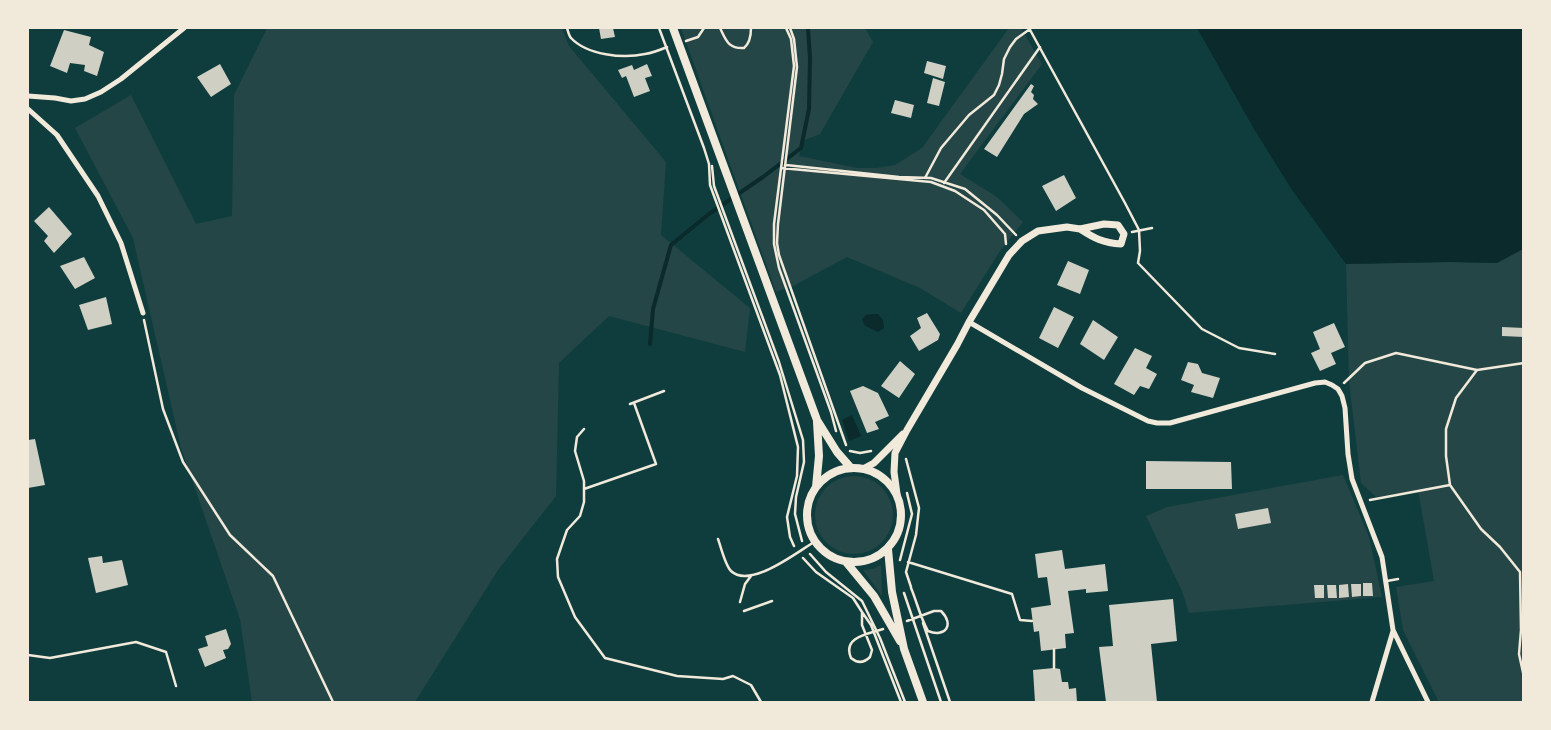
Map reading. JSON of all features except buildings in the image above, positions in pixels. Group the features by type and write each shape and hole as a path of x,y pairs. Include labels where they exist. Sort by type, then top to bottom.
{"main road":[{"path":"673,28 817,420 837,452 851,468"},
{"path":"816,487 819,456 817,420"},
{"path":"846,562 867,561 888,549 897,537 902,517 897,494 878,474 864,469 851,468 830,475 816,487 809,500 808,525 814,542 819,547 846,562 874,596 904,649"},
{"path":"888,549 892,592 904,649 924,702"}],"street":[{"path":"28,96 71,101 85,99 101,92 121,79 184,28"},
{"path":"28,109 57,135 98,196 121,243 143,314"},
{"path":"864,469 894,447 907,430 957,345 968,322 1010,255 1022,241 1038,231 1067,227 1080,229 1104,224 1118,225 1124,234 1121,244 1110,244 1095,239 1080,229"},
{"path":"968,322 1082,388 1148,421 1157,423 1170,423 1315,383 1325,382 1338,389 1345,408 1348,454 1352,479 1380,551 1394,630 1428,702"},
{"path":"894,447 894,472 897,494"},
{"path":"1372,702 1394,630"}],"lane":[{"path":"718,539 729,569 737,576 751,576 761,573 814,542"},
{"path":"740,602 745,584 751,576"},
{"path":"1386,582 1398,579"}],"path":[{"path":"567,28 571,38 586,48 608,56 637,56 658,50"},
{"path":"659,28 704,148 709,164 710,185 782,384 798,447 797,476 787,517 790,537 797,553 816,572 853,598 871,625 901,702"},
{"path":"698,37 704,28"},
{"path":"720,28 730,45 736,48 744,48 749,44 751,28"},
{"path":"786,28 791,39 794,66 778,224 777,243 779,255 847,450 860,453 882,446 894,447 905,454 907,470 918,508 916,535 906,572 927,640 950,702"},
{"path":"790,28 794,39 797,67 788,153 774,224 774,244 776,256 838,436"},
{"path":"925,178 941,148 969,115 994,95 1000,85 1004,59 1010,47 1029,28 1139,230 1140,251 1138,263 1202,329 1239,348 1275,354"},
{"path":"944,183 1040,47"},
{"path":"683,81 709,152 714,186 779,362 803,440 804,462 796,497 795,514 804,548 826,572 862,601 880,638 905,702"},
{"path":"784,166 925,178 944,183 964,190 997,215 1022,241"},
{"path":"784,166 931,182 955,192 984,210 1005,234 1006,246"},
{"path":"1124,234 1152,228"},
{"path":"143,314 163,409 183,462 230,534 273,576 333,702"},
{"path":"1338,389 1365,363 1396,353 1477,370 1524,363"},
{"path":"1477,370 1456,398 1446,429 1446,456 1450,485 1481,529 1520,572 1522,629 1519,654 1524,677"},
{"path":"584,489 656,464 632,403 664,392"},
{"path":"584,429 577,437 575,452 584,481 584,502 580,516 567,530 557,559 558,577 575,617 605,658 677,676 723,679 733,676 751,685 761,702"},
{"path":"845,453 851,456"},
{"path":"1361,502 1450,485"},
{"path":"900,564 912,514 906,486"},
{"path":"908,562 1012,594 1020,620 1032,621"},
{"path":"1520,572 1524,569"},
{"path":"902,586 941,702"},
{"path":"911,588 928,631 933,633 943,632 947,628 947,617"},
{"path":"744,612 772,601"},
{"path":"849,654 851,658 859,662 864,662 870,657 872,650 862,625 862,612"},
{"path":"28,655 50,658 136,642 166,652 176,686"},
{"path":"1054,649 1054,668"}],"shaded area":[{"path":"267,28 562,28 569,46 666,162 661,235 750,308 745,352 609,316 559,363 556,496 498,570 415,702 252,702 240,619 181,448 133,238 75,128 131,95 196,224 232,216 234,95"},
{"path":"681,28 865,28 873,42 820,134 802,141 799,156 857,168 876,168 895,165 922,148 1009,28 1021,28 1042,64 960,174 997,197 1023,222 1000,251 961,313 920,288 847,257 795,285 776,292"},
{"path":"1197,28 1523,28 1523,249 1497,263 1346,264 1292,190 1254,129"},
{"path":"1523,249 1523,702 1439,702 1403,630 1396,587 1434,581 1418,490 1376,497 1361,483 1349,381 1346,264 1497,263"},
{"path":"878,314 883,320 884,328 878,332 864,325 862,319 866,315"},
{"path":"852,415 861,436 849,441 842,420"},
{"path":"1343,475 1369,537 1382,597 1189,613 1182,591 1146,516 1167,507"},
{"path":"846,476 862,476 876,482 887,493 893,507 893,523 887,537 876,548 862,554 846,554 832,548 821,537 815,523 815,507 821,493 832,482"},
{"path":"881,565 882,596 863,570 873,569"}],"waterway":[{"path":"650,344 653,309 671,245 709,214 801,148 809,109 810,58 808,28"}]}
